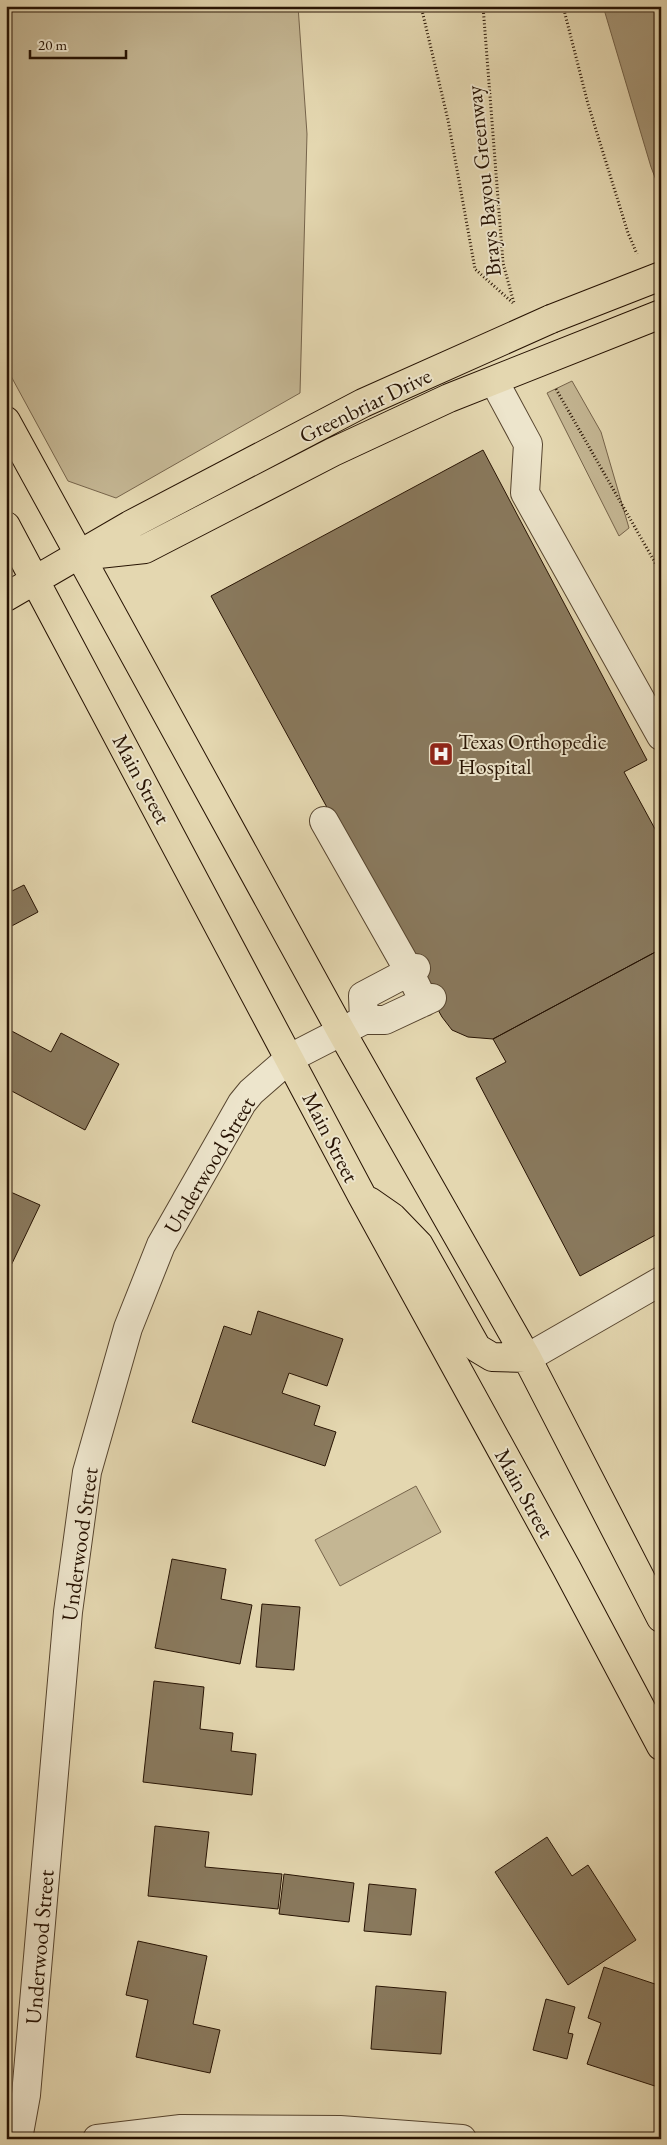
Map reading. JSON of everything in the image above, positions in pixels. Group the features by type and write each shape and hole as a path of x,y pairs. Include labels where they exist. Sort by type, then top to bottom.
{"main road":[{"name":"Greenbriar Drive","path":"6,597 80,556 130,525 363,403 551,319 661,276"},
{"name":"Greenbriar Drive","path":"80,556 145,550 333,452 449,398 661,314"},
{"path":"363,403 375,433"},
{"path":"6,421 80,556 353,1025 661,1618"},
{"name":"Main Street","path":"6,526 362,1196 562,1560 652,1709 661,1746"},
{"path":"362,1196 392,1217 419,1246 477,1348 492,1357 527,1358"}],"street":[{"path":"494,381 528,444 525,493 661,736"},
{"path":"324,820 413,970 428,1000 385,1020 353,1025 363,996 413,970"},
{"name":"Underwood Street","path":"18,2139 26,2095 68,1612 87,1472 128,1328 162,1245 242,1103 251,1092 290,1058 353,1025"},
{"path":"527,1358 661,1281"},
{"path":"97,2139 181,2129 340,2130 462,2139"}],"path":[{"name":"Brays Bayou Greenway","path":"421,6 450,129 475,269 514,303 503,263 483,6"},
{"path":"563,6 588,104 628,233 639,258"},
{"path":"554,386 661,573"}],"shaded area":[{"path":"6,6 298,6 307,134 300,393 116,498 68,481 6,367"},
{"path":"603,6 661,6 661,193 651,167"},
{"path":"572,381 601,432 629,528 619,536 547,393"},
{"path":"416,1486 441,1532 340,1586 315,1540"}],"building":[{"path":"483,450 647,760 624,772 661,840 661,949 493,1039 468,1037 452,1030 442,1017 211,596"},
{"path":"24,885 38,912 6,929 6,894"},
{"path":"661,949 661,1232 580,1276 476,1078 506,1062 493,1039"},
{"path":"6,1028 51,1052 61,1033 119,1064 85,1130 6,1088"},
{"path":"6,1190 40,1205 6,1276"},
{"path":"258,1311 343,1339 327,1386 289,1373 282,1393 320,1406 314,1425 336,1432 325,1466 192,1422 224,1326 251,1335"},
{"path":"172,1559 226,1569 221,1599 252,1605 240,1664 155,1648"},
{"path":"262,1604 300,1607 294,1670 256,1667"},
{"path":"154,1681 204,1687 200,1729 233,1733 231,1751 256,1754 252,1795 143,1782"},
{"path":"155,1826 209,1832 205,1867 282,1874 278,1909 148,1896"},
{"path":"547,1837 572,1876 588,1865 636,1940 568,1985 495,1872"},
{"path":"284,1874 354,1883 349,1922 279,1914"},
{"path":"369,1884 416,1889 411,1935 364,1931"},
{"path":"138,1941 207,1956 193,2024 220,2030 210,2073 136,2057 148,2000 126,1995"},
{"path":"604,1967 661,1986 661,2088 587,2064 601,2023 588,2018"},
{"path":"376,1986 446,1992 441,2054 371,2049"},
{"path":"546,1999 575,2007 568,2033 573,2034 567,2059 533,2050"}],"place":[{"name":"Texas Orthopedic Hospital","path":"441,754"}]}
